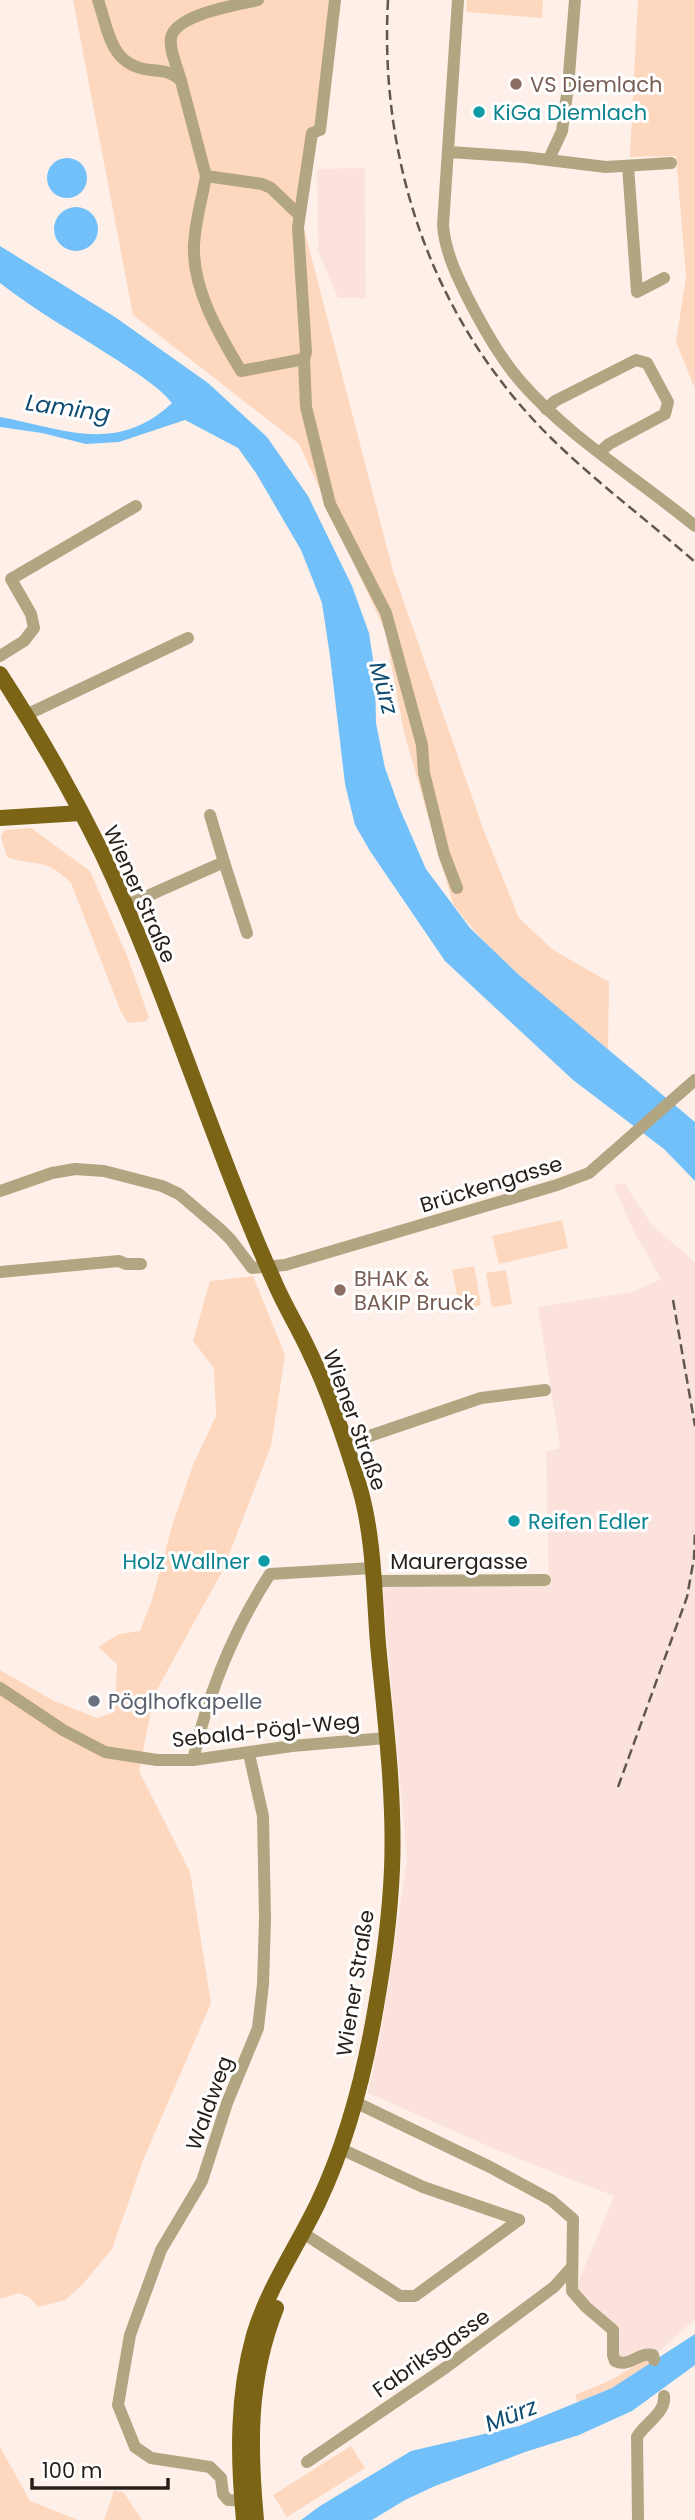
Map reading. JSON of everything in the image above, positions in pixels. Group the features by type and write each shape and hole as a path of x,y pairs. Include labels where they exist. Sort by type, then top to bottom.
{"main road":[{"name":"Wiener Straße","path":"0,674 80,813 125,906 268,1268 311,1355 346,1444 362,1495 373,1574 386,1738 392,1868 376,2011 355,2102 339,2148 321,2196 274,2284 249,2357 240,2427 248,2501 256,2520"},
{"path":"0,818 80,813"},
{"name":"Wiener Straße","path":"244,2520 248,2501"}],"street":[{"path":"98,0 118,55 132,66 175,74 181,81"},
{"path":"258,0 190,18 175,29 171,42 206,176 194,244 195,265 222,338 241,371 304,359"},
{"path":"335,0 320,130 312,133 300,213 298,247 306,352 306,407 330,504 386,613 422,746 425,773 444,854 457,888"},
{"path":"458,0 443,225 447,250 468,298 502,358 547,409 695,526"},
{"path":"550,159 562,131 575,0"},
{"path":"449,152 550,159 606,167 671,163"},
{"path":"628,166 637,292 664,278"},
{"path":"206,176 262,184 271,188 300,213"},
{"path":"547,409 555,401 636,360 647,363 668,402 665,414 608,444 600,453"},
{"path":"0,656 24,641 34,628 31,614 10,579 136,506"},
{"path":"26,715 188,638"},
{"path":"210,815 247,933"},
{"path":"125,906 224,862"},
{"name":"Brückengasse","path":"268,1268 557,1185 589,1173 694,1081"},
{"path":"0,1191 52,1173 75,1169 104,1171 141,1180 178,1194 231,1240 251,1268 268,1268"},
{"path":"0,1272 119,1261 141,1264"},
{"path":"346,1444 481,1398 545,1390"},
{"name":"Maurergasse","path":"193,1760 200,1727 216,1681 270,1574 373,1574 545,1580"},
{"name":"Sebald-Pögl-Weg","path":"0,1688 63,1730 105,1752 157,1760 193,1760 292,1746 386,1738"},
{"name":"Waldweg","path":"248,2501 228,2500 223,2494 221,2478 210,2468 151,2458 135,2447 118,2405 130,2336 161,2249 202,2181 227,2103 258,2028 263,1984 265,1919 263,1816 249,1754"},
{"path":"355,2102 490,2167 551,2200 573,2219 572,2291 614,2331 615,2361 626,2363 646,2353 653,2355 654,2360"},
{"path":"303,2233 400,2296 406,2297 415,2296 519,2220 423,2187 339,2148"},
{"name":"Fabriksgasse","path":"307,2462 445,2368 554,2287 571,2268"},
{"path":"638,2520 637,2437 662,2409 664,2396"}],"shaded area":[{"path":"73,0 335,0 320,130 312,133 300,213 393,571 484,831 519,918 553,950 609,982 608,1050 506,963 453,904 404,732 385,631 299,444 133,315"},
{"path":"467,0 543,0 542,18 466,12"},
{"path":"638,0 695,0 695,389 676,342 686,276 676,156 630,157"},
{"path":"365,168 366,298 338,298 318,251 317,169"},
{"path":"31,828 90,871 127,956 149,1017 146,1021 128,1023 121,1012 71,883 47,866 7,857 1,837 5,830"},
{"path":"624,1183 652,1225 695,1262 695,2319 658,2352 641,2363 618,2358 616,2330 575,2290 614,2196 506,2154 368,2093 382,2027 407,1860 382,1580 549,1586 546,1452 560,1448 538,1307 632,1292 661,1279 633,1230 614,1186"},
{"path":"562,1220 568,1248 499,1264 492,1236"},
{"path":"474,1266 481,1305 460,1309 452,1270"},
{"path":"506,1270 512,1304 492,1307 486,1273"},
{"path":"253,1276 285,1355 271,1446 223,1570 154,1695 139,1771 190,1872 211,2003 144,2158 112,2249 83,2284 65,2300 38,2307 30,2298 19,2293 0,2299 0,1670 54,1701 97,1718 115,1712 117,1664 98,1647 119,1634 140,1631 193,1465 216,1416 214,1368 193,1341 210,1281"},
{"path":"650,2357 652,2364 612,2388 578,2402 575,2395 611,2380"},
{"path":"351,2446 365,2468 287,2517 273,2495"},
{"path":"0,2447 30,2501 78,2520 0,2520"},
{"path":"114,2491 123,2492 142,2520 104,2520"}],"water":[{"path":"67,158 75,159 81,164 86,170 86,186 81,192 75,197 67,198 59,197 53,192 48,186 47,178 48,170 53,164 59,159"},
{"path":"76,207 92,213 98,229 92,245 76,251 60,245 54,229 60,213"},
{"path":"0,246 115,317 208,383 267,437 308,496 352,586 369,633 375,673 376,723 385,768 426,869 470,928 519,975 695,1122 695,1181 664,1149 573,1080 445,961 370,851 355,825 345,784 322,603 301,550 256,473 238,448 185,420 119,442 86,444 42,433 0,427 0,417 68,432 110,433 131,429 151,419 172,403 139,375 0,283"},
{"name":"Mürz","path":"695,2334 695,2365 632,2411 579,2435 435,2486 372,2520 301,2520 411,2451 519,2426 612,2388"}],"railway":[{"path":"388,0 388,60 393,119 404,177 421,234 444,288 472,340 507,389 547,434 695,562"},
{"path":"673,1300 695,1426"},
{"path":"618,1787 687,1597 694,1558 695,1532"}],"place":[{"name":"VS Diemlach","path":"516,84"},
{"name":"KiGa Diemlach","path":"479,112"},
{"name":"BHAK & BAKIP Bruck","path":"340,1290"},
{"name":"Reifen Edler","path":"514,1521"},
{"name":"Holz Wallner","path":"264,1561"},
{"name":"Pöglhofkapelle","path":"94,1701"}],"water label":[{"name":"Laming","path":"68,408"}]}
